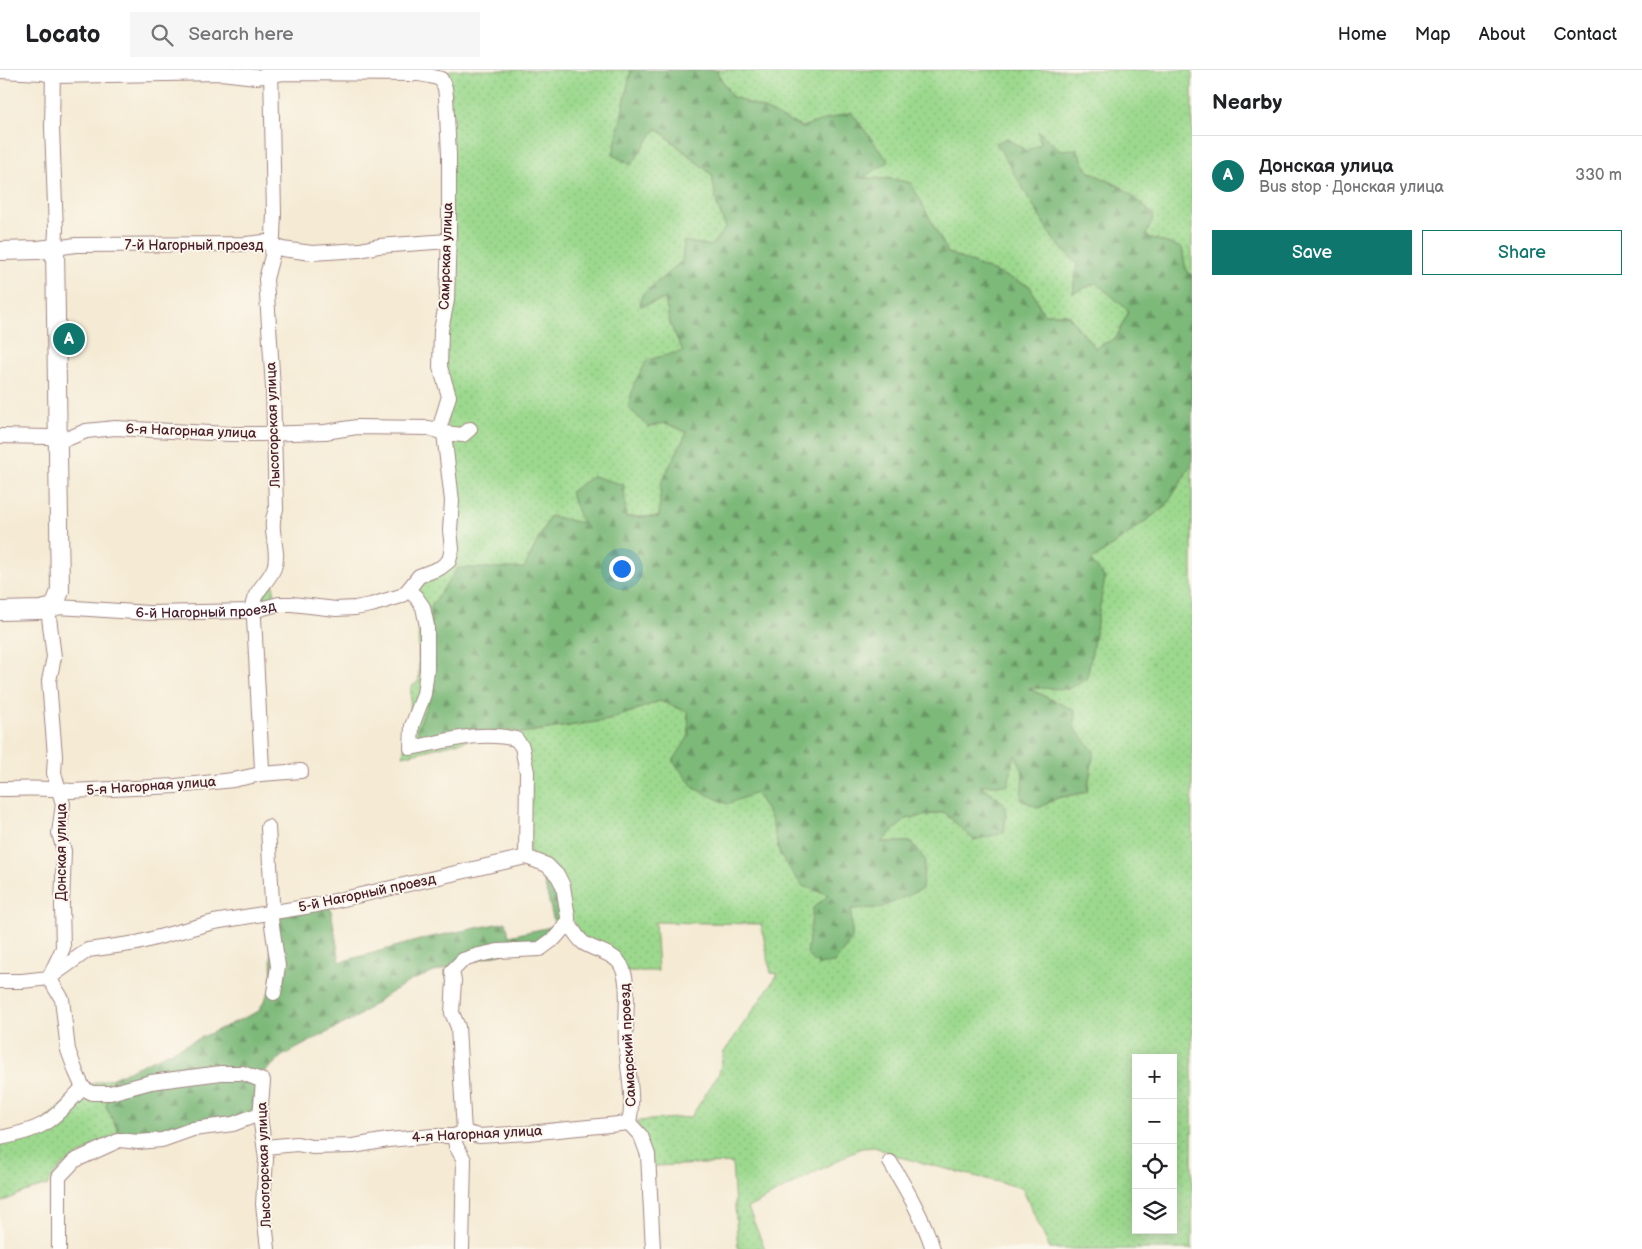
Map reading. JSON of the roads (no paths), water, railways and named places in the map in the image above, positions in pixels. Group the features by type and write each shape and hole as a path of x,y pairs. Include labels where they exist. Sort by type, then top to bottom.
{"street":[{"path":"0,71 44,73 221,73 256,77 271,73"},
{"name":"Донская улица","path":"48,978 63,948 64,851 59,833 63,804 54,773 55,756 49,681 54,657 51,608 60,591 56,230 52,128 54,73"},
{"name":"Самрская улица","path":"271,73 419,74 440,79 445,88 449,154 447,300 442,330 440,367 449,396 441,432 452,501 450,555 449,561 440,568 419,576 408,590"},
{"name":"Лысогорская улица","path":"261,774 254,618 252,611 254,597 274,568 275,556 272,522 276,509 273,388 266,279 272,256 274,214 271,73"},
{"name":"7-й Нагорный проезд","path":"0,251 38,250 76,245 264,242 282,249 312,252 360,250 379,246 448,241"},
{"name":"6-я Нагорная улица","path":"0,436 48,437 58,440 86,431 115,428 229,434 274,434 325,432 356,427 430,428 441,432 463,435 470,429"},
{"path":"408,590 416,597 422,607 427,626 427,670 424,694 412,726 411,748 473,736 502,735 516,739 522,747 527,772 526,857 547,865 558,876 563,886 568,917 568,923 555,938 540,949 498,951 479,955 463,960 452,972 454,981 452,1013 458,1027 459,1134 456,1146 464,1160 462,1249"},
{"name":"6-й Нагорный проезд","path":"0,611 75,608 149,613 252,611 286,604 336,609 371,605 401,596 408,590"},
{"name":"5-я Нагорная улица","path":"0,789 59,789 70,791 176,786 233,780 261,774 301,771"},
{"path":"268,827 272,902 270,912 278,966 274,993"},
{"name":"5-й Нагорный проезд","path":"0,981 48,978 88,950 137,943 214,922 317,905 526,857"},
{"name":"Самарский проезд","path":"568,923 583,943 600,950 618,962 624,972 626,984 626,1044 632,1092 632,1111 629,1123 641,1136 648,1155 653,1249"},
{"path":"0,1138 21,1133 43,1124 84,1088 68,1050 62,999 48,978"},
{"name":"Лысогорская улица","path":"84,1088 92,1092 110,1093 151,1082 222,1073 243,1073 263,1081 260,1116 266,1159 263,1204 268,1249"},
{"path":"59,1249 59,1177 74,1161 120,1140 138,1142 162,1140 193,1129 233,1124 254,1116 260,1116"},
{"name":"4-я Нагорная улица","path":"265,1147 297,1144 353,1146 433,1136 528,1133 629,1123"},
{"path":"890,1162 907,1189 927,1230 933,1249"}],"place":[{"name":"Донская улица","path":"69,339"}]}
